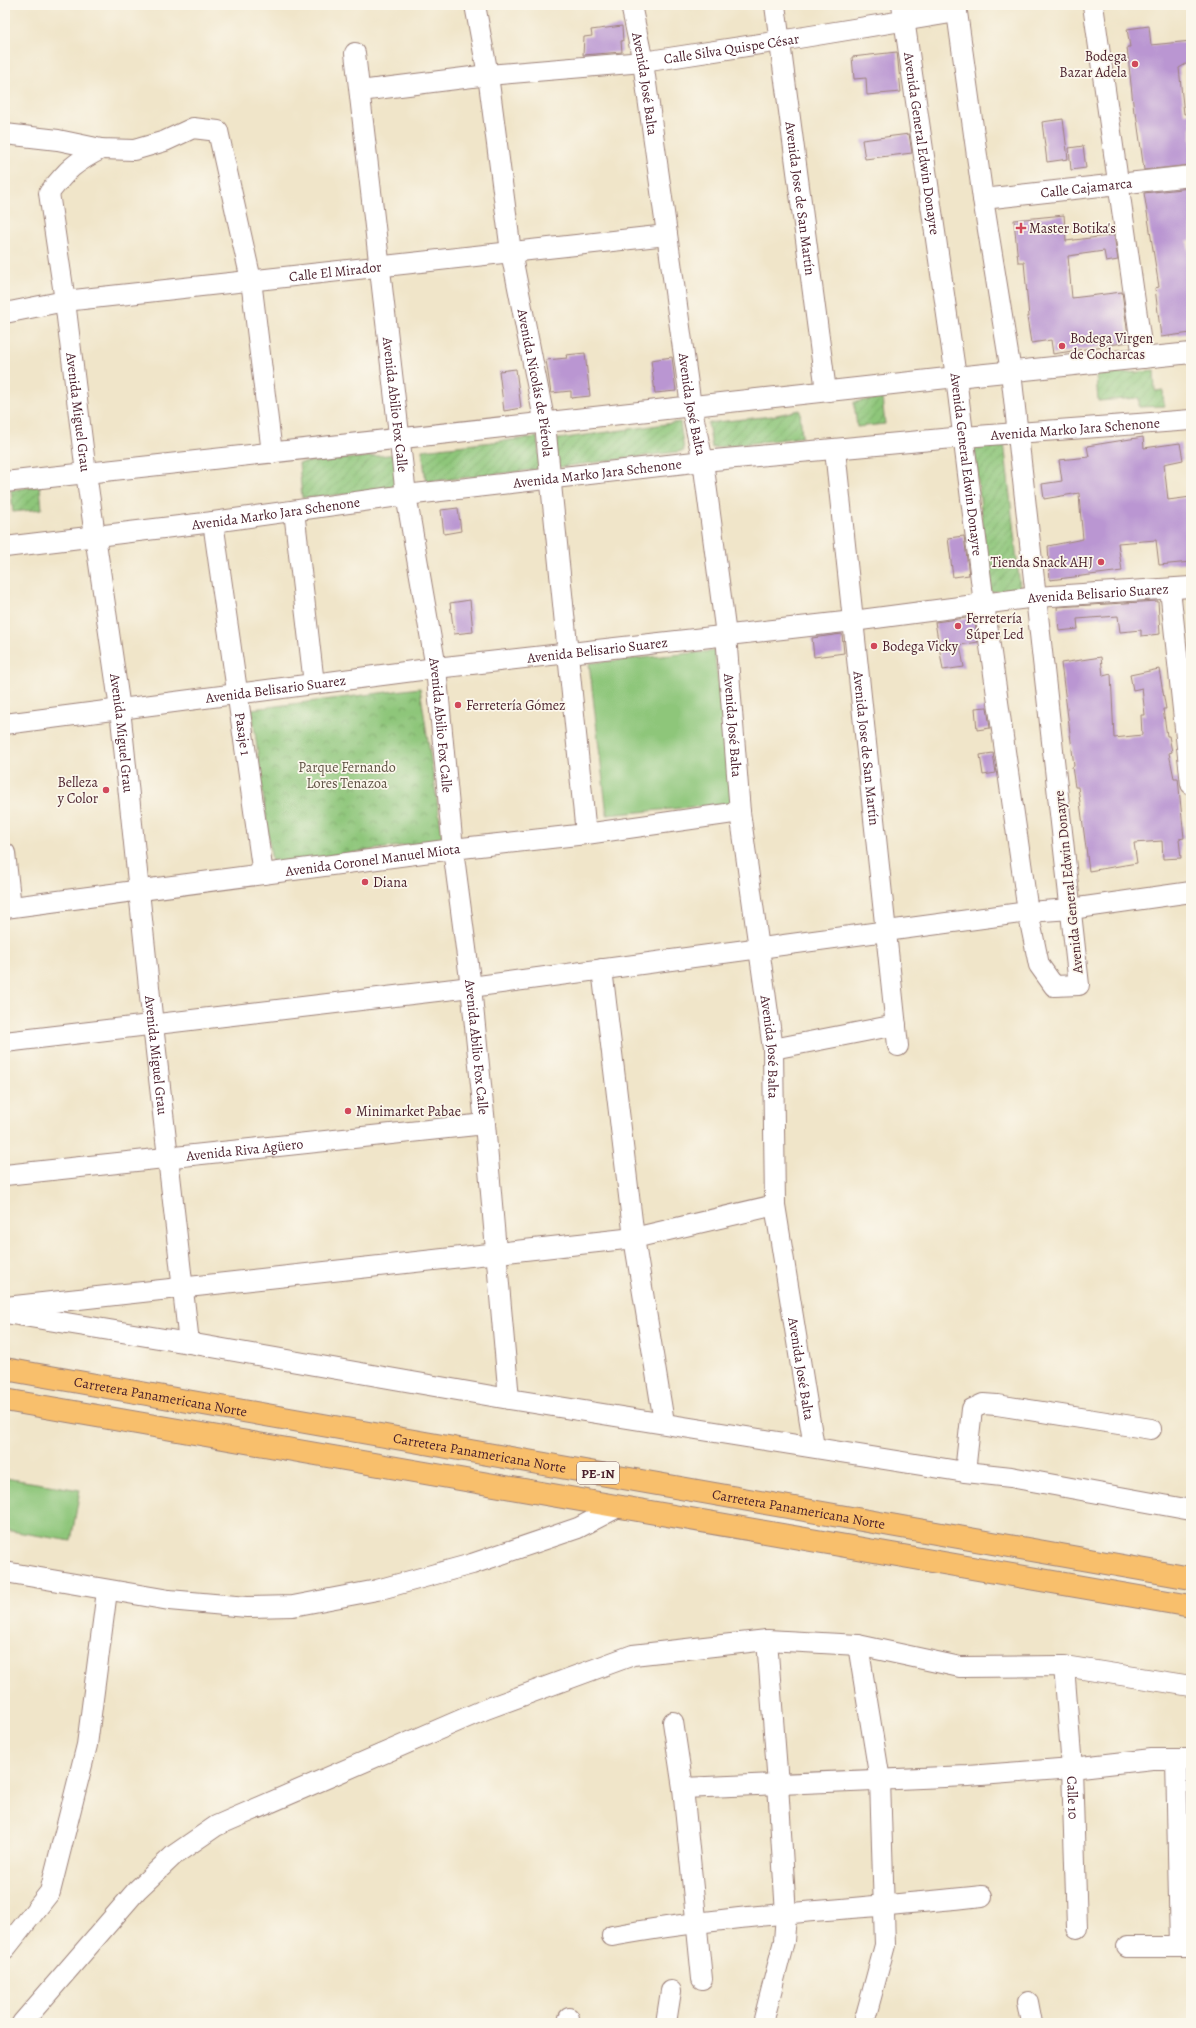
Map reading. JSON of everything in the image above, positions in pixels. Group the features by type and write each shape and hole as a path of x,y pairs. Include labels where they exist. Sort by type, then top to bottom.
{"highway":[{"name":"Carretera Panamericana Norte","path":"5,1369 1191,1578"},
{"name":"Carretera Panamericana Norte","path":"5,1400 1191,1606"}],"street":[{"name":"Avenida Nicolás de Piérola","path":"475,5 488,75 511,252 545,424 586,834"},
{"name":"Avenida José Balta","path":"632,5 643,62 691,406 703,461 726,635 740,812 773,1049 774,1205 814,1447"},
{"name":"Avenida Jose de San Martín","path":"775,5 826,392"},
{"path":"1093,5 1143,358"},
{"name":"Calle Silva Quispe César","path":"360,91 488,75 643,62 780,41 903,13 957,8"},
{"name":"Avenida General Edwin Donayre","path":"903,13 956,377 984,604 1028,912 1039,965 1054,986 1079,985 1011,372 982,199 957,8"},
{"name":"Avenida Abilio Fox Calle","path":"356,53 406,495 436,668 453,849 471,987 485,1124 509,1399"},
{"path":"5,134 58,140 101,149 134,150 165,141 193,128 218,131 251,280 272,452"},
{"name":"Avenida Miguel Grau","path":"101,149 77,162 65,172 49,193 65,301 86,473 120,709 153,1025 182,1287 190,1343"},
{"name":"Calle Cajamarca","path":"982,199 1191,176"},
{"name":"Calle El Mirador","path":"5,314 65,301 667,235"},
{"path":"5,482 400,438 545,424 691,406 956,377 1191,353"},
{"name":"Avenida Marko Jara Schenone","path":"5,547 213,522 406,495 703,461 964,437 1191,420"},
{"name":"Avenida Jose de San Martín","path":"834,450 898,1046"},
{"path":"294,511 314,684"},
{"name":"Pasaje 1","path":"213,522 263,874"},
{"name":"Avenida Belisario Suarez","path":"5,724 436,668 853,620 1036,597 1191,587"},
{"path":"1170,589 1191,784"},
{"name":"Avenida Coronel Manuel Miota","path":"8,907 453,849 586,834 740,812"},
{"path":"5,853 8,907"},
{"path":"5,1042 471,987 760,947 1028,912 1071,909 1191,892"},
{"path":"602,969 634,1238 664,1422"},
{"path":"773,1049 896,1025"},
{"name":"Avenida Riva Agüero","path":"5,1175 485,1124"},
{"path":"5,1307 634,1238 774,1205"},
{"path":"5,1313 190,1343 509,1399 664,1422 965,1472 1011,1477 1191,1510"},
{"path":"965,1472 972,1409 983,1404 1151,1429"},
{"path":"5,1572 107,1591 169,1600 247,1607 293,1606 377,1590 472,1564 578,1528 620,1506"},
{"path":"5,1949 50,1892 87,1745 107,1591"},
{"path":"763,2023 784,1941 786,1915 767,1640"},
{"path":"22,2023 136,1890 174,1855 216,1826 486,1709 633,1656 767,1640 858,1645 960,1667 1064,1666 1191,1686"},
{"path":"858,1645 880,1780 885,1945 864,2023"},
{"name":"Calle 10","path":"1064,1666 1072,1768 1077,1928"},
{"path":"674,1722 683,1788 702,1979"},
{"path":"683,1788 880,1780 1072,1768 1152,1758 1183,1759 1185,1947 1127,1947"},
{"path":"612,1936 696,1922 982,1896"},
{"path":"666,2023 671,1991"},
{"path":"1028,2002 1032,2023"}],"green space":[{"path":"1154,371 1155,391 1163,390 1164,406 1139,407 1139,398 1098,401 1096,375"},
{"path":"882,398 885,424 857,427 854,402"},
{"path":"800,410 802,437 712,448 708,423 772,416"},
{"path":"680,422 684,451 553,468 551,440"},
{"path":"537,437 541,469 426,482 422,450"},
{"path":"1004,441 1020,588 990,592 974,444"},
{"path":"399,454 402,489 302,498 299,463"},
{"path":"40,486 42,509 13,512 11,490"},
{"path":"714,651 734,803 607,815 589,663"},
{"name":"Parque Fernando Lores Tenazoa","path":"420,688 443,840 272,864 252,709"},
{"path":"5,1478 80,1490 71,1541 5,1530"}],"building":[{"path":"622,26 622,52 583,55 584,37 592,36 591,30"},
{"path":"1149,26 1151,45 1191,41 1191,61 1179,68 1184,114 1191,113 1191,165 1144,170 1136,113 1134,113 1127,47 1130,47 1127,29"},
{"path":"897,52 901,92 867,95 866,78 854,79 852,57"},
{"path":"1063,119 1068,159 1047,162 1042,122"},
{"path":"909,134 912,153 865,159 862,140"},
{"path":"1083,146 1086,168 1071,170 1069,148"},
{"path":"1191,188 1191,240 1187,241 1191,261 1191,333 1161,337 1155,288 1159,287 1144,193"},
{"path":"1064,215 1066,241 1114,235 1118,260 1106,262 1104,251 1068,256 1072,298 1122,292 1129,342 1053,354 1051,340 1031,343 1027,317 1029,317 1024,262 1018,262 1014,220"},
{"path":"585,353 590,396 571,398 571,391 551,393 546,360 567,358 566,355"},
{"path":"672,357 676,391 655,393 651,360"},
{"path":"516,369 521,408 504,411 499,371"},
{"path":"1143,437 1144,448 1180,443 1183,460 1164,464 1168,500 1191,497 1191,562 1159,565 1156,540 1118,543 1122,571 1050,580 1048,546 1083,539 1079,493 1044,499 1042,484 1062,481 1059,460 1089,457 1087,446"},
{"path":"458,508 461,531 444,534 441,510"},
{"path":"964,536 969,575 953,577 948,538"},
{"path":"470,600 473,632 454,634 450,603"},
{"path":"1158,601 1160,634 1141,636 1141,630 1120,632 1118,616 1077,619 1078,629 1059,631 1057,607"},
{"path":"974,617 978,642 960,645 964,667 943,670 935,622"},
{"path":"842,634 844,653 814,657 812,638"},
{"path":"1101,657 1103,676 1111,674 1114,738 1142,735 1141,715 1145,715 1142,688 1133,690 1130,675 1159,669 1166,709 1163,709 1167,736 1169,736 1172,752 1169,753 1174,778 1178,778 1184,838 1179,839 1181,858 1163,859 1162,841 1134,843 1137,863 1089,871 1078,787 1075,787 1072,767 1074,766 1061,663"},
{"path":"987,707 990,728 977,730 975,708"},
{"path":"993,753 996,773 983,775 980,755"}],"place":[{"name":"Bodega Bazar Adela","path":"1135,64"},
{"name":"Master Botika's","path":"1021,228"},
{"name":"Bodega Virgen de Cocharcas","path":"1062,346"},
{"name":"Tienda Snack AHJ","path":"1101,562"},
{"name":"Ferretería Súper Led","path":"958,626"},
{"name":"Bodega Vicky","path":"874,646"},
{"name":"Ferretería Gómez","path":"458,705"},
{"name":"Belleza y Color","path":"106,790"},
{"name":"Diana","path":"365,882"},
{"name":"Minimarket Pabae","path":"348,1111"}]}
